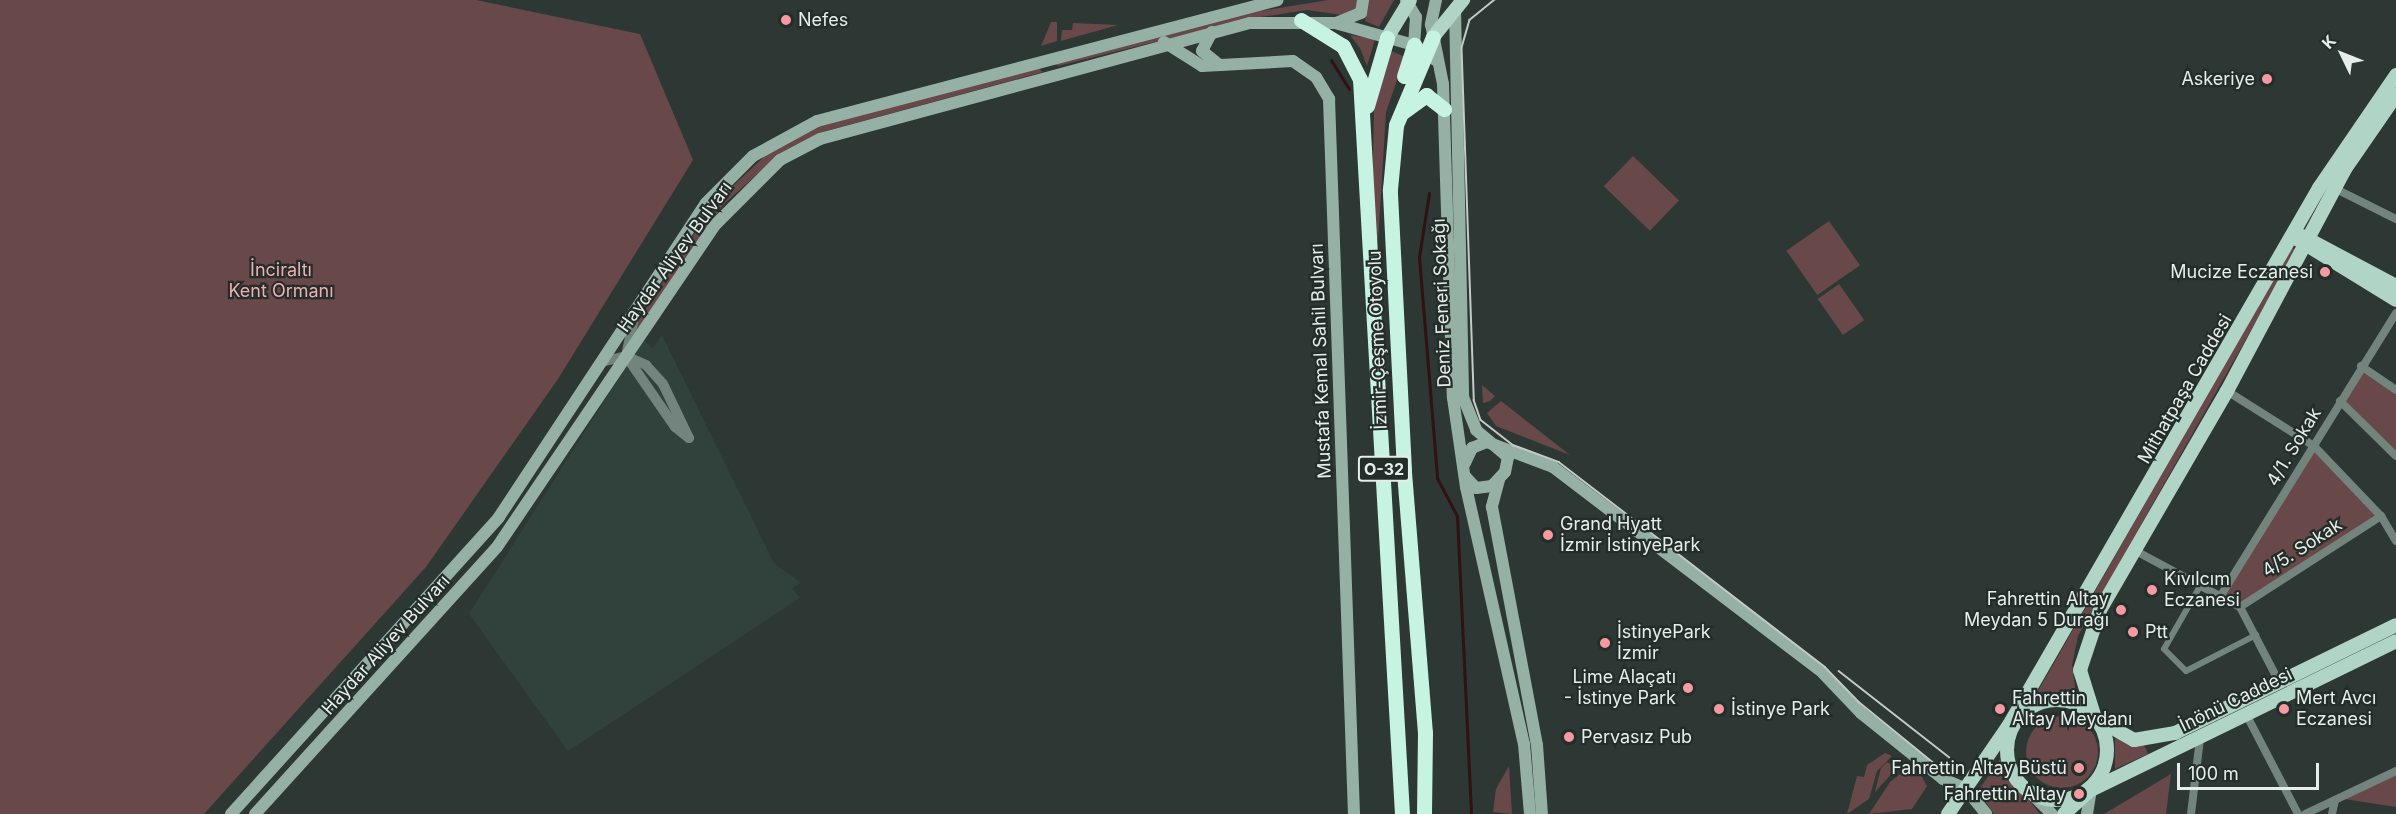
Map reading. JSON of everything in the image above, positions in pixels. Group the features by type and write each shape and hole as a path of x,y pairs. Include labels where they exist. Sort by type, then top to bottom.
{"highway":[{"name":"İzmir-Çeşme Otoyolu","path":"1301,20 1330,35 1351,56 1360,79 1402,814"},
{"path":"1364,124 1387,38"},
{"name":"İzmir-Çeşme Otoyolu","path":"1424,44 1395,104 1396,125 1390,189 1426,773 1424,814"},
{"path":"1396,125 1420,96 1435,99 1449,106"},
{"path":"1426,773 1430,814"}],"main road":[{"name":"Haydar Aliyev Bulvarı","path":"231,814 499,517 532,463 706,204 734,173 768,145 817,121 1277,0"},
{"path":"1335,23 1361,14 1363,0"},
{"path":"1424,44 1436,0"},
{"path":"1408,1 1424,44 1438,62 1449,106"},
{"path":"1387,38 1408,1"},
{"path":"1424,44 1459,4"},
{"path":"1449,106 1459,4"},
{"name":"Haydar Aliyev Bulvarı","path":"255,814 497,547 715,225 780,160 820,140 1164,42 1212,32 1301,20 1335,23 1387,38 1424,44"},
{"path":"1212,32 1202,51 1218,64"},
{"name":"Mustafa Kemal Sahil Bulvarı","path":"1164,42 1196,65 1293,61 1322,84 1332,112 1354,814"},
{"name":"Mithatpaşa Caddesi","path":"2009,725 2301,239 2396,75"},
{"name":"Mithatpaşa Caddesi","path":"2096,718 2081,679 2087,638 2134,550 2227,391 2301,239 2396,95"},
{"name":"Deniz Feneri Sokağı","path":"1449,106 1463,397 1476,430 1501,446 1553,467 1823,673 1861,713 1943,779 1966,789"},
{"name":"Deniz Feneri Sokağı","path":"1449,106 1450,362 1463,471 1524,744 1530,814"},
{"path":"2301,239 2396,286"},
{"path":"2301,239 2396,300"},
{"path":"1499,480 1476,488 1463,471 1476,444 1501,446 1507,465 1499,480 1492,507 1537,745 1542,814"},
{"path":"532,463 546,472"},
{"name":"İnönü Caddesi","path":"2096,718 2134,740 2165,736 2280,684 2396,625"},
{"name":"İnönü Caddesi","path":"2091,790 2396,641"},
{"path":"1948,814 2009,725 2027,708 2046,702 2071,704 2096,718 2109,748 2108,764 2091,790 2064,814"},
{"path":"2009,725 2005,755 2025,787 2052,814"},
{"path":"282,758 295,771"},
{"path":"2025,787 2065,800 2091,790"},
{"path":"1966,789 1986,814"},
{"path":"2087,814 2091,790"}],"street":[{"path":"2334,188 2396,219"},
{"path":"598,364 626,356 656,373 689,438 675,427 626,356 626,336 668,261"},
{"name":"4/1. Sokak","path":"2220,597 2361,366 2396,313"},
{"path":"2361,366 2396,390"},
{"path":"2227,391 2314,446 2381,516 2396,541"},
{"path":"2340,401 2396,456"},
{"name":"4/5. Sokak","path":"2240,607 2381,516"},
{"path":"2134,550 2199,588 2240,607 2280,684"},
{"path":"2199,588 2164,650 2186,671 2256,634"},
{"path":"2246,714 2298,814"},
{"path":"2191,814 2200,738"},
{"path":"2305,814 2396,771"},
{"path":"2332,814 2335,800"}],"shaded area":[{"path":"662,335 774,563 801,583 792,588 800,598 568,751 469,614 643,340 653,348"}],"green space":[{"name":"İnciraltı Kent Ormanı","path":"0,0 476,0 640,34 693,160 558,379 426,567 204,814 0,814"},
{"path":"1328,0 1357,0 1356,17 1307,10 1248,19 1058,66 1052,62 1223,17"},
{"path":"1368,0 1394,0 1379,27 1365,21"},
{"path":"1051,22 1057,22 1057,41 1041,46"},
{"path":"1073,23 1118,25 1061,41 1062,30 1072,30"},
{"path":"1350,35 1375,39 1367,66 1360,48"},
{"path":"1389,50 1405,57 1386,112 1378,242 1372,207 1374,105"},
{"path":"1036,66 1043,72 826,131 777,156 723,205 632,340 631,332 712,206 771,150 823,124"},
{"path":"1633,156 1679,200 1650,231 1604,186"},
{"path":"1829,221 1860,265 1817,295 1786,251"},
{"path":"2291,248 2297,249 2078,636 2072,665 2077,701 2034,698"},
{"path":"1839,284 1864,320 1843,335 1818,299"},
{"path":"2361,366 2396,390 2396,456 2340,401"},
{"path":"1482,385 1495,396 1483,403"},
{"path":"1501,401 1570,455 1496,426 1487,413"},
{"path":"2314,446 2381,516 2240,607 2220,597"},
{"path":"2069,716 2088,726 2096,738 2098,752 2096,766 2088,778 2076,786 2055,788 2036,778 2028,766 2026,745 2036,726 2048,718"},
{"path":"2115,738 2144,745 2148,754 2115,769"},
{"path":"1885,753 1892,756 1877,771 1869,799 1847,814 1857,776 1864,777 1867,765"},
{"path":"2000,759 2040,814 1994,814 1978,791"},
{"path":"1887,762 1897,768 1875,792 1881,768"},
{"path":"1509,766 1512,814 1493,812 1496,789"},
{"path":"1918,770 1927,786 1912,809 1869,814 1890,782 1904,771"},
{"path":"2171,774 2166,814 2104,814"},
{"path":"2396,775 2396,807 2344,799"}],"waterway":[{"path":"1331,60 1349,89"},
{"path":"1429,193 1419,257 1437,478 1457,516 1471,814"}],"tram line":[{"path":"1495,0 1470,20 1462,48 1474,400 1481,420 1513,445 1559,462 1825,667 1859,702 1940,768"},
{"path":"1839,671 1949,757"}],"place":[{"name":"Nefes","path":"786,20"},
{"name":"Askeriye","path":"2267,79"},
{"name":"Mucize Eczanesi","path":"2325,272"},
{"name":"Grand Hyatt İzmir İstinyePark","path":"1548,535"},
{"name":"Kıvılcım Eczanesi","path":"2152,590"},
{"name":"Fahrettin Altay Meydan 5 Durağı","path":"2121,610"},
{"name":"Ptt","path":"2133,632"},
{"name":"İstinyePark İzmir","path":"1605,643"},
{"name":"Lime Alaçatı - İstinye Park","path":"1688,688"},
{"name":"İstinye Park","path":"1719,709"},
{"name":"Fahrettin Altay Meydanı","path":"2000,709"},
{"name":"Mert Avcı Eczanesi","path":"2284,709"},
{"name":"Pervasız Pub","path":"1569,737"},
{"name":"Fahrettin Altay Büstü","path":"2079,768"},
{"name":"Fahrettin Altay","path":"2079,794"}]}
